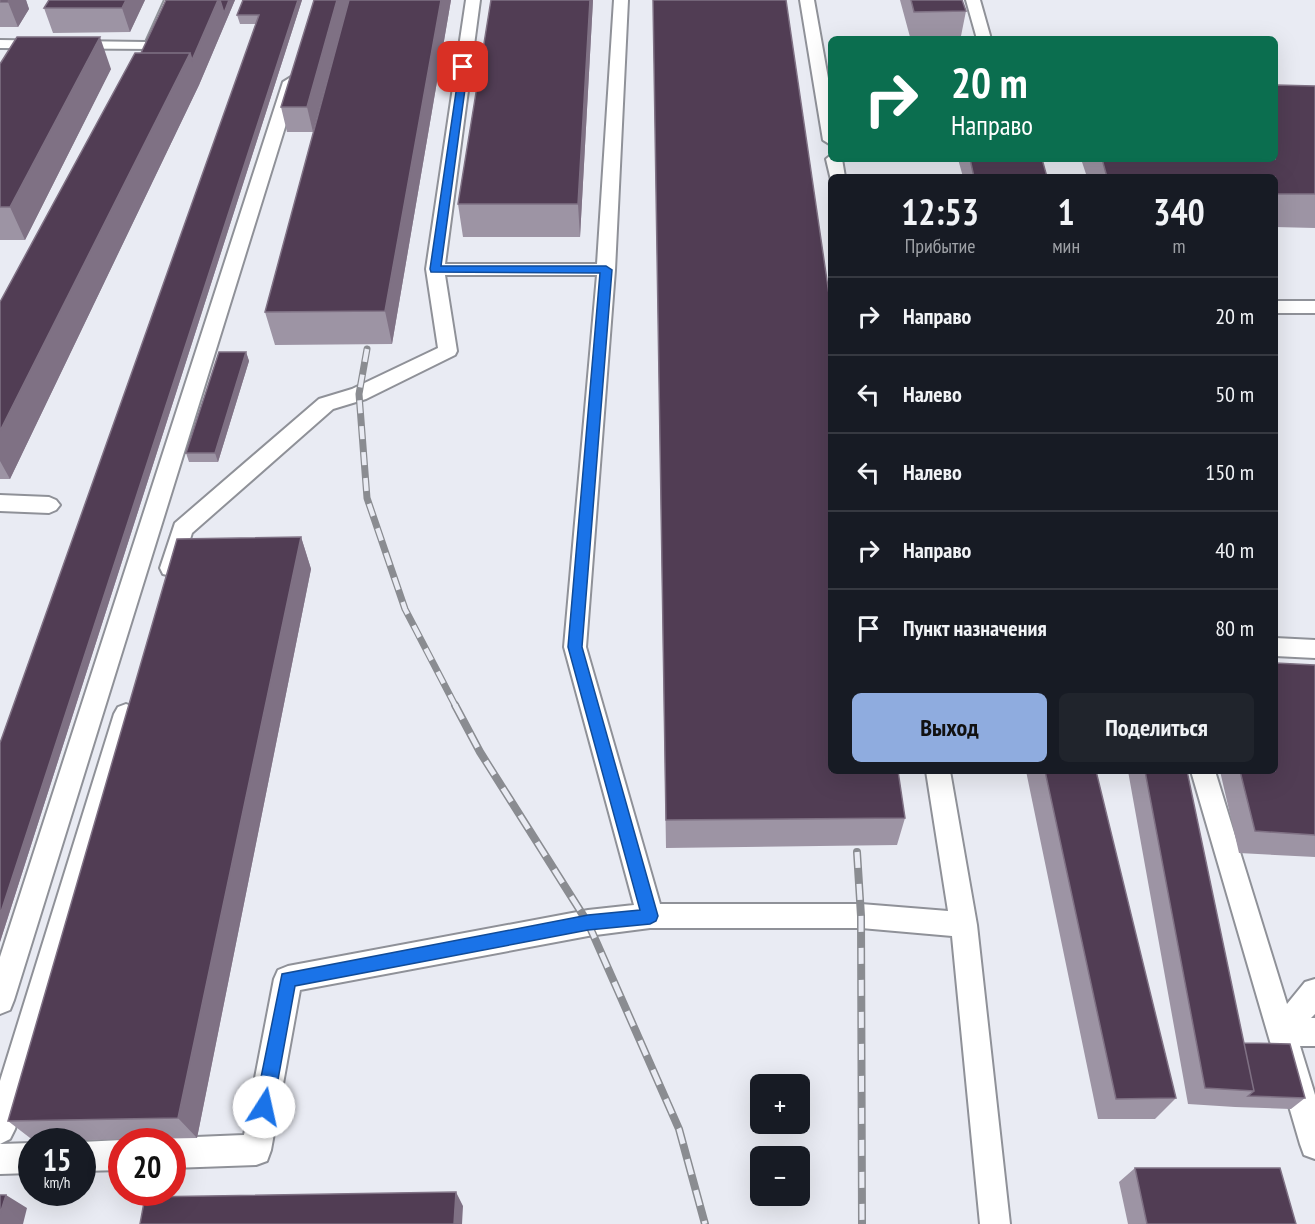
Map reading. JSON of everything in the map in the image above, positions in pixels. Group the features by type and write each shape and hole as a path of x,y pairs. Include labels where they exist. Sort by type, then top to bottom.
{"lane":[{"path":"0,44 151,46 172,0"},
{"path":"165,586 183,529 326,404 359,394 448,351 435,269 473,0"},
{"path":"621,0 606,270 575,647 650,916"},
{"path":"807,0 828,122"},
{"path":"973,0 983,36"},
{"path":"0,1000 295,68"},
{"path":"435,269 606,270"},
{"path":"1278,307 1315,307"},
{"path":"0,503 50,505"},
{"path":"1278,647 1315,649"},
{"path":"0,1129 131,699"},
{"path":"939,774 964,925 994,1224"},
{"path":"1204,774 1315,1144"},
{"path":"186,1152 256,1150 288,979 588,923 650,916 861,916 964,925"},
{"path":"1281,1033 1315,992"},
{"path":"1281,1033 1315,1032"},
{"path":"0,1159 18,1158"}],"building":[{"path":"49,0 126,0 122,8 44,8"},
{"path":"166,0 218,0 192,60 190,53 141,53"},
{"path":"220,0 229,0 224,13"},
{"path":"243,0 298,0 0,915 0,743 259,15 237,15"},
{"path":"314,0 337,0 307,107 281,107"},
{"path":"349,0 441,0 385,311 265,312"},
{"path":"491,0 590,0 578,204 458,204"},
{"path":"653,0 786,0 828,287 828,774 898,774 905,818 666,820"},
{"path":"911,0 962,0 966,11 914,12"},
{"path":"17,37 100,37 10,207 0,207 0,64"},
{"path":"135,53 190,53 0,431 0,302"},
{"path":"1278,85 1315,86 1315,194 1278,194 1278,174 1106,174 1103,162 1278,162"},
{"path":"971,162 1043,162 1046,174 973,174"},
{"path":"219,352 246,352 215,453 186,453"},
{"path":"301,537 178,1118 8,1121 177,539"},
{"path":"1278,663 1315,665 1315,835 1255,831 1241,774 1278,774"},
{"path":"1046,774 1097,774 1176,1098 1116,1099"},
{"path":"1146,774 1188,774 1254,1091 1205,1088"},
{"path":"1244,1043 1290,1044 1305,1098 1248,1096 1254,1091"},
{"path":"1135,1168 1280,1168 1296,1224 1147,1224"},
{"path":"456,1192 454,1224 140,1224 143,1206 186,1206 186,1196"},
{"path":"0,1195 6,1195 0,1214"}],"railway":[{"path":"367,349 359,394 367,498 405,609 456,707"},
{"path":"455,705 480,752 588,923 679,1129 705,1224"},
{"path":"857,852 861,916 862,1224"}],"route":[{"path":"264,1107 288,979 588,923 650,916 575,647 606,270 435,269 463,67"}]}
